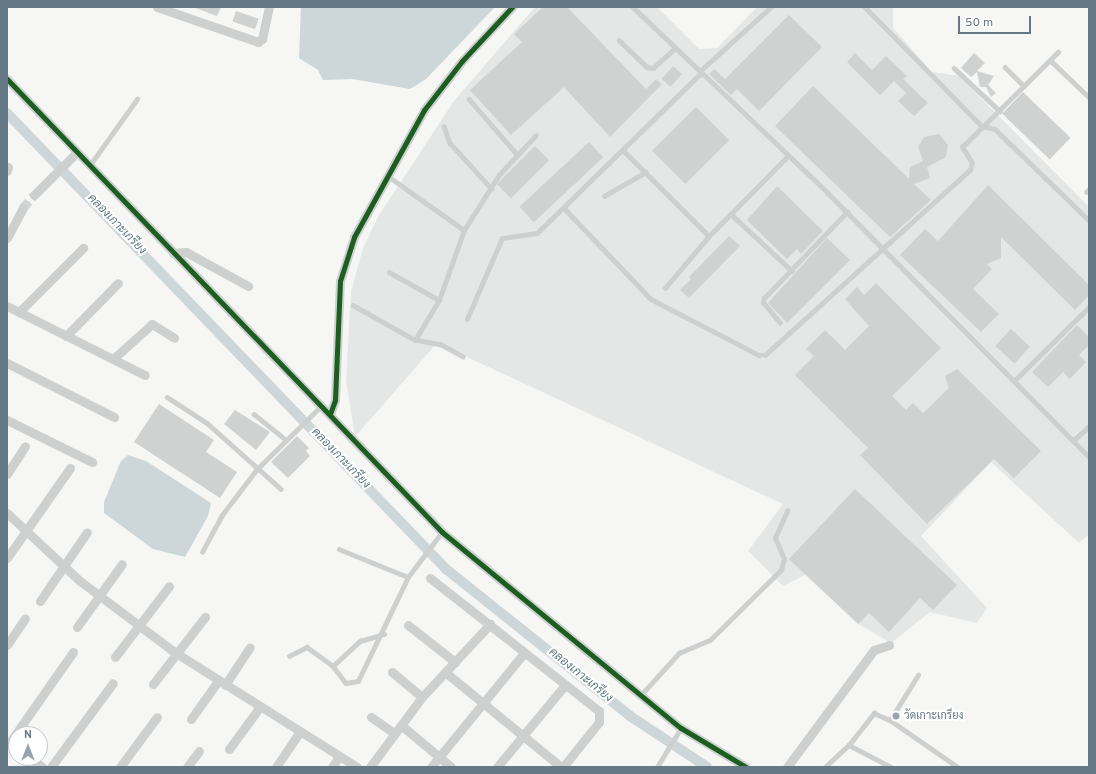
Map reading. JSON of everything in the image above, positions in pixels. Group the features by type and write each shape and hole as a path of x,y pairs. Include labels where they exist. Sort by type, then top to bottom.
{"street":[{"path":"157,7 258,42 262,40 269,7"},
{"path":"330,414 335,400 338,303 344,262 387,175 420,116 441,87 512,7"},
{"path":"7,79 319,408 330,414 442,532 641,695 679,731 746,767"},
{"path":"34,195 77,152"},
{"path":"7,238 23,208"},
{"path":"19,312 83,248"},
{"path":"173,253 186,252 248,286"},
{"path":"66,336 118,283"},
{"path":"7,306 145,375"},
{"path":"113,359 152,324 174,338"},
{"path":"7,363 114,416"},
{"path":"7,420 92,462"},
{"path":"7,474 25,446"},
{"path":"7,558 70,468"},
{"path":"7,513 27,528 64,565 98,594 176,653 259,708 357,767"},
{"path":"40,601 87,532"},
{"path":"77,627 98,594 122,564"},
{"path":"430,578 599,711 601,718 562,767 482,704 445,672"},
{"path":"115,656 169,586"},
{"path":"153,684 205,616"},
{"path":"7,645 25,618"},
{"path":"370,767 422,697 490,624"},
{"path":"408,625 455,662"},
{"path":"787,767 874,650 889,645"},
{"path":"191,719 250,647"},
{"path":"22,726 73,652"},
{"path":"431,767 524,653"},
{"path":"392,672 422,697"},
{"path":"51,767 114,683"},
{"path":"497,767 565,685"},
{"path":"229,749 259,708"},
{"path":"120,767 157,717"},
{"path":"371,717 395,734"},
{"path":"401,725 451,767"},
{"path":"276,767 299,733"},
{"path":"187,767 199,751"},
{"path":"332,767 339,757"}],"lane":[{"path":"633,7 787,157 847,212 1089,457"},
{"path":"467,319 502,238 537,234 565,209 624,151 700,73 771,7"},
{"path":"865,7 982,126 995,128 1089,220"},
{"path":"619,40 647,67 653,68 675,48"},
{"path":"565,209 650,299 760,355 765,355 970,170 972,163 962,148 982,126 1058,52"},
{"path":"1050,60 1089,97"},
{"path":"1006,67 1024,86"},
{"path":"954,68 1000,110"},
{"path":"90,166 137,99"},
{"path":"469,99 516,153"},
{"path":"444,126 450,143 492,189"},
{"path":"415,340 439,300 464,230 516,153 536,135"},
{"path":"624,151 709,236"},
{"path":"665,288 709,236 787,157"},
{"path":"604,196 646,172"},
{"path":"387,175 464,230"},
{"path":"780,323 763,303 764,298 792,271 847,212"},
{"path":"732,214 792,271"},
{"path":"389,272 439,300"},
{"path":"353,305 415,340 441,345 463,357"},
{"path":"1014,381 1089,307"},
{"path":"167,397 207,423 281,489"},
{"path":"202,552 222,515 257,469 285,439 319,408"},
{"path":"254,414 285,439"},
{"path":"1073,441 1089,426"},
{"path":"641,695 679,653 710,640 781,570 784,559 774,538 787,511"},
{"path":"290,656 296,650 307,647 333,666 346,683 358,681 384,634 408,577 442,532"},
{"path":"339,549 408,577"},
{"path":"333,666 360,641 384,634"},
{"path":"890,720 918,676"},
{"path":"825,767 849,745 872,714 877,713 890,720 958,767"},
{"path":"657,767 679,731"},
{"path":"849,745 891,767"}],"shaded area":[{"path":"301,7 495,7 426,79 410,89 352,79 323,80 318,70 299,58"},
{"path":"535,7 657,7 699,49 717,48 757,7 893,7 893,28 932,72 959,76 1089,207 1089,534 1079,543 991,462 921,536 987,608 977,623 930,612 891,643 860,625 805,575 783,586 748,551 783,504 437,343 355,437 346,380 351,292 363,248 379,215 454,101"},
{"path":"128,455 146,461 211,503 208,516 185,557 153,549 104,513 104,502 121,461"}],"building":[{"path":"193,7 221,7 217,16"},
{"path":"543,7 567,7 646,89 656,79 662,84 610,137 564,87 511,135 470,90 522,42 514,34"},
{"path":"236,11 259,19 255,29 232,21"},
{"path":"789,15 822,47 759,111 737,89 731,95 709,74 714,69 725,79"},
{"path":"855,53 872,70 886,56 907,76 903,79 928,103 914,116 898,101 906,93 894,81 880,95 847,62"},
{"path":"974,53 985,63 977,71 994,76 988,85 996,93 991,97 986,87 980,87 977,72 971,77 961,68"},
{"path":"673,66 682,74 671,87 662,79"},
{"path":"813,86 909,179 910,167 923,161 918,147 924,137 939,134 948,145 946,157 927,167 930,178 914,184 931,200 890,237 775,126"},
{"path":"1023,92 1070,138 1050,159 1002,114"},
{"path":"696,107 729,140 685,184 652,151"},
{"path":"589,142 603,157 534,222 520,207"},
{"path":"535,146 549,160 511,198 497,184"},
{"path":"988,185 1089,285 1089,295 1075,310 1001,237 1001,258 987,264 992,269 973,289 999,314 981,332 900,255 925,229 938,241"},
{"path":"777,186 823,231 801,254 797,249 787,259 747,220"},
{"path":"729,236 740,246 689,298 680,290 691,279 689,277"},
{"path":"827,238 850,260 787,323 768,303"},
{"path":"876,283 941,348 892,396 906,410 913,403 923,413 949,388 945,376 957,369 1041,451 1014,478 994,459 927,524 860,455 868,448 795,375 814,356 806,349 825,330 845,350 869,326 845,299 857,287 864,295"},
{"path":"1077,325 1089,337 1089,345 1079,355 1086,362 1070,379 1063,372 1048,387 1032,372"},
{"path":"1011,329 1030,347 1014,364 995,346"},
{"path":"159,404 214,440 206,452 237,472 220,498 134,442"},
{"path":"235,410 270,432 256,450 224,424"},
{"path":"297,436 309,448 306,451 310,456 288,478 271,462"},
{"path":"855,489 957,585 933,610 920,598 889,632 869,613 858,624 789,559"}],"waterway":[{"name":"คลองเกาะเกรียง","path":"7,113 446,569 630,716 707,767"}],"tunnel":[{"path":"23,208 34,195"}],"cycle path":[{"path":"330,414 335,400 340,281 354,237 424,110 462,61 512,7"},
{"path":"7,79 442,532 681,728 746,767"}],"place":[{"name":"วัดเกาะเกรียง","path":"896,716"}]}
